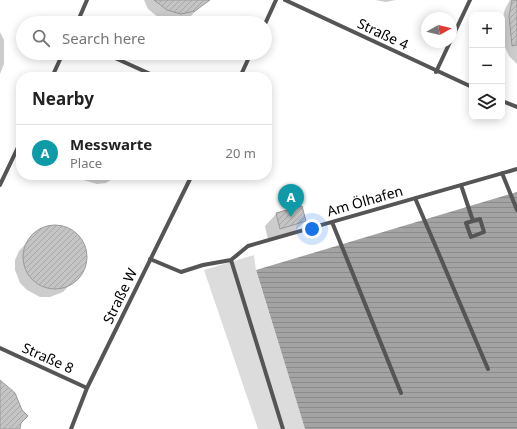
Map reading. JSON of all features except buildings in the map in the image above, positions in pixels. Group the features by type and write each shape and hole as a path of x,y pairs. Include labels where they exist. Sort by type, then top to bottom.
{"lane":[{"path":"80,16 87,0"},
{"path":"269,16 276,0"},
{"name":"Straße 4","path":"285,0 436,72 469,86"},
{"path":"457,28 470,0"},
{"path":"436,72 448,48"},
{"path":"54,72 60,60"},
{"path":"119,60 146,72"},
{"path":"242,72 248,60"},
{"path":"505,102 517,107"},
{"path":"0,185 16,151"},
{"name":"Am Ölhafen","path":"231,260 248,246 517,169"},
{"path":"502,173 517,210"},
{"name":"Straße W","path":"71,429 87,388 190,180"},
{"path":"461,185 473,221"},
{"path":"415,198 488,369"},
{"path":"480,219 484,232 471,237 466,223 473,221 480,219"},
{"path":"332,222 401,393"},
{"path":"150,259 181,272 203,264 231,260 283,429"},
{"name":"Straße 8","path":"0,348 87,388"}],"shaded area":[{"path":"517,192 517,429 305,429 256,270"},
{"path":"254,255 256,271 305,429 258,429 204,270"}],"place":[{"name":"Messwarte","path":"291,217"}]}
